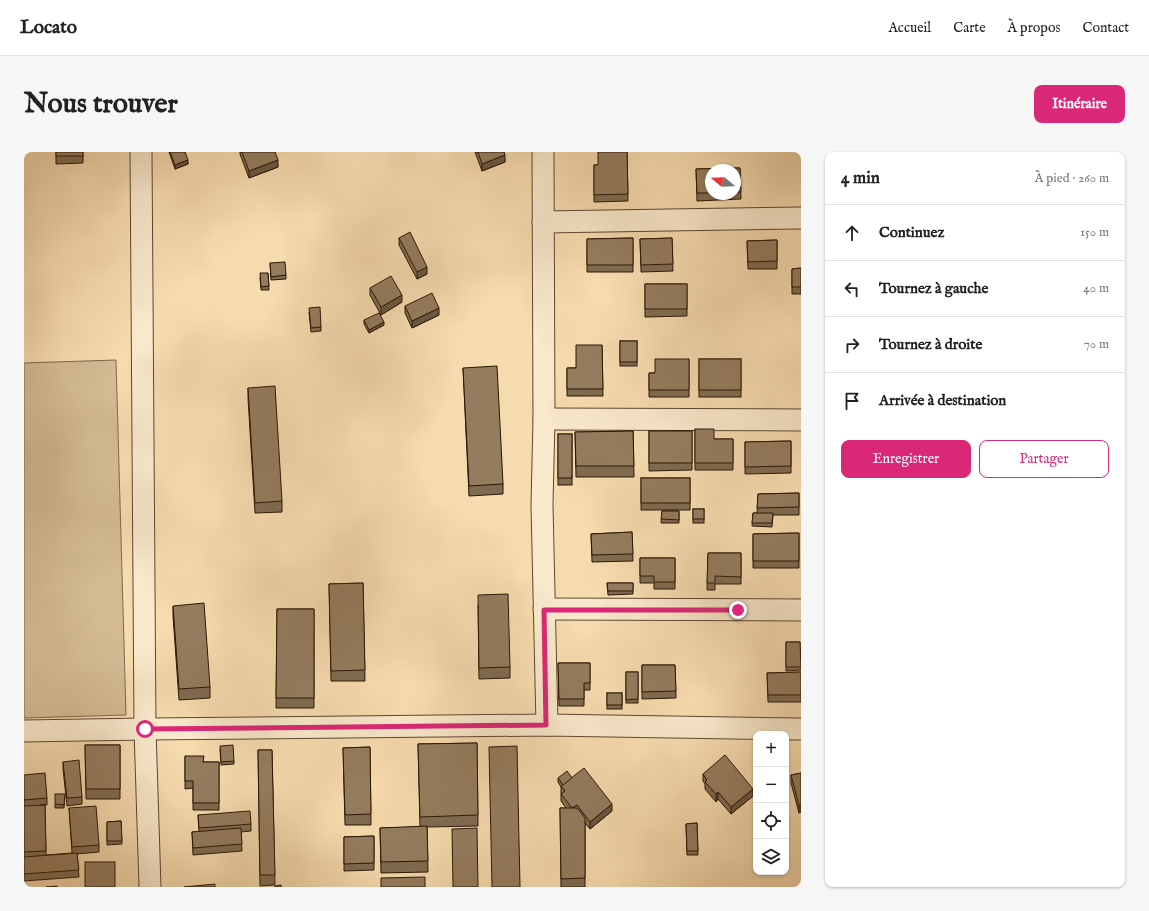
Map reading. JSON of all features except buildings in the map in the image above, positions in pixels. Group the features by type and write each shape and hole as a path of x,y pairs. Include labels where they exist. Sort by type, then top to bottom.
{"street":[{"path":"141,152 145,729 150,887"},
{"path":"543,152 544,419 542,505 546,725"},
{"path":"543,222 801,218"},
{"path":"544,419 801,420"},
{"path":"544,610 801,610"},
{"path":"24,731 546,725 801,729"}],"shaded area":[{"path":"116,360 126,715 24,718 24,363"}],"route":[{"path":"145,729 546,725 544,610 738,610"}]}
